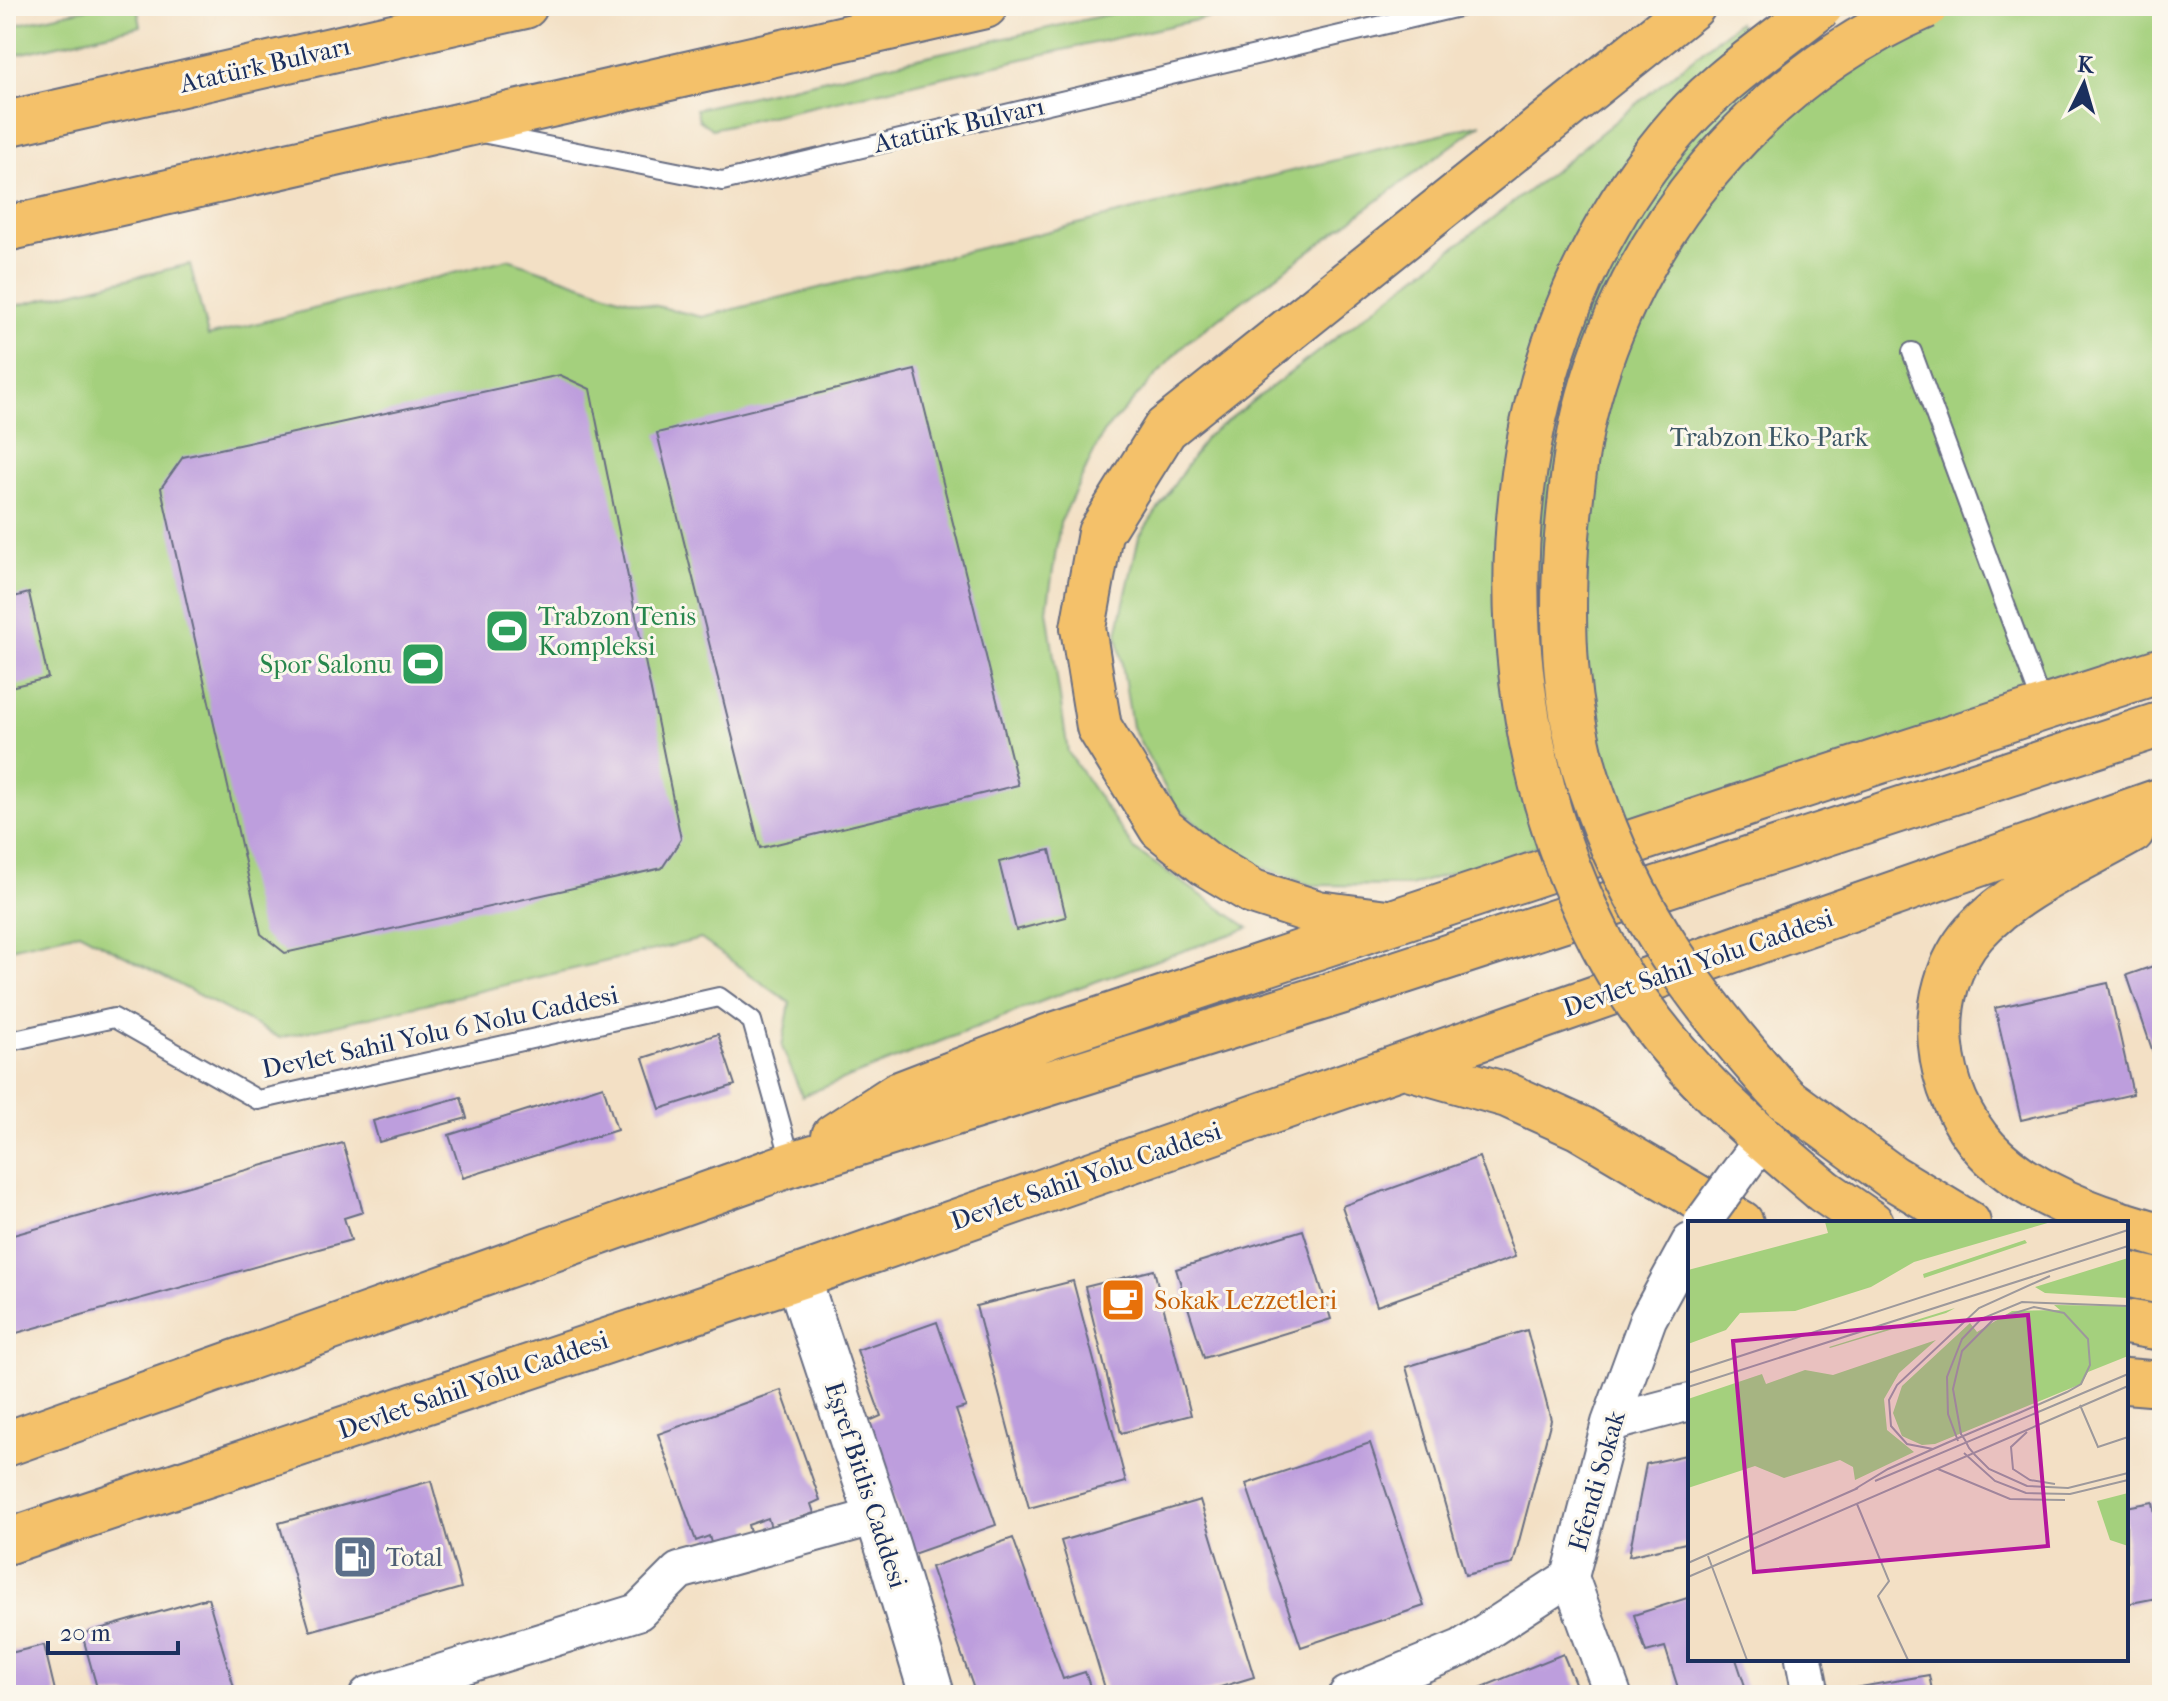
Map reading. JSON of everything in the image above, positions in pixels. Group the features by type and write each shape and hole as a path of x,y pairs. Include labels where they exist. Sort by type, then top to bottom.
{"main road":[{"name":"Atatürk Bulvarı","path":"6,124 525,6"},
{"name":"Atatürk Bulvarı","path":"6,229 985,6"},
{"path":"1387,922 1318,913 1253,892 1206,864 1161,828 1099,727 1083,628 1100,533 1165,429 1693,6"},
{"path":"1821,6 1734,74 1668,137 1607,226 1564,316 1536,404 1522,505 1516,604 1529,732 1546,800 1581,897 1616,968 1651,1020 1692,1071 1763,1139 1824,1191 1868,1221"},
{"path":"1926,6 1804,79 1705,170 1666,225 1611,334 1585,412 1570,494 1562,612 1572,721 1589,785 1606,831 1656,934 1693,991 1786,1099 1892,1177 1965,1221"},
{"path":"792,1164 897,1095 1050,1036 1387,922 2162,670"},
{"path":"6,1444 792,1164 1355,987 2162,724"},
{"name":"Devlet Sahil Yolu Caddesi","path":"6,1542 798,1277 2162,800"},
{"path":"2114,1221 2042,1189 1987,1151 1961,1117 1940,1046 1940,1014 1957,959 1993,914 2162,813"},
{"path":"1404,1066 1507,1095 1580,1128 1738,1221"},
{"path":"2128,1226 2162,1236"},
{"path":"2128,1274 2162,1282"},
{"path":"2128,1322 2162,1328"},
{"path":"2128,1381 2162,1384"}],"street":[{"path":"1703,1221 1763,1139"},
{"name":"Efendi Sokak","path":"1347,1695 1461,1648 1570,1577 1610,1423 1648,1319 1688,1246"},
{"name":"Eşref Bitlis Caddesi","path":"798,1277 932,1695"},
{"path":"1610,1423 1688,1403"},
{"path":"368,1695 638,1612 679,1571 877,1516"},
{"path":"1570,1577 1613,1695"},
{"path":"1804,1661 1811,1695"}],"lane":[{"name":"Atatürk Bulvarı","path":"452,127 722,181 1463,6"},
{"path":"1912,352 2044,710"},
{"name":"Devlet Sahil Yolu 6 Nolu Caddesi","path":"6,1042 114,1018 258,1100 719,997 752,1021 792,1164"}],"green space":[{"path":"97,6 137,6 141,26 6,57 6,27"},
{"path":"1144,6 1259,6 712,129 699,120 696,109"},
{"name":"Trabzon Eko-Park","path":"1926,6 2162,6 2162,670 1759,800 1621,820 1410,886 1310,885 1238,858 1174,804 1132,727 1117,633 1139,537 1206,437 1550,174 1738,22 1785,95"},
{"name":"Trabzon Tenis Kompleksi","path":"1481,124 1187,342 1103,433 1060,523 1047,610 1068,752 1134,849 1249,928 1063,993 802,1096 782,1047 790,1003 701,939 280,1038 79,932 6,949 6,308 190,264 208,336 508,259 619,297 702,317"}],"building":[{"path":"915,370 1018,785 760,848 657,433"},
{"name":"Spor Salonu","path":"560,375 590,389 681,839 662,868 285,953 261,934 161,488 183,457"},
{"path":"29,593 48,678 6,688 6,599"},
{"path":"1050,850 1066,917 1016,930 999,862"},
{"path":"2162,963 2162,1076 2161,1076 2127,975"},
{"path":"2108,983 2133,1094 2021,1120 1995,1008"},
{"path":"718,1034 735,1085 660,1109 643,1058"},
{"path":"603,1086 617,1130 463,1178 449,1135"},
{"path":"461,1097 467,1118 379,1142 373,1121"},
{"path":"343,1143 363,1212 344,1218 351,1240 6,1336 6,1237"},
{"path":"1479,1157 1515,1257 1377,1306 1342,1206"},
{"path":"1303,1230 1331,1319 1204,1358 1176,1269"},
{"path":"1154,1270 1191,1415 1121,1433 1085,1287"},
{"path":"1073,1281 1126,1482 1029,1508 976,1306"},
{"path":"937,1322 966,1407 956,1410 996,1525 913,1554 867,1422 881,1416 857,1350"},
{"path":"1527,1330 1551,1420 1513,1564 1465,1575 1406,1367"},
{"path":"781,1390 820,1500 811,1504 814,1513 771,1528 768,1518 748,1525 750,1533 712,1546 709,1536 696,1541 658,1434"},
{"path":"1370,1443 1424,1606 1301,1647 1246,1484"},
{"path":"1688,1454 1688,1542 1629,1556 1646,1464"},
{"path":"431,1481 461,1588 310,1631 279,1523"},
{"path":"1200,1500 1254,1677 1194,1695 1107,1695 1061,1541"},
{"path":"2153,1502 2162,1553 2162,1597 2128,1604 2128,1507"},
{"path":"1013,1538 1063,1679 1085,1672 1093,1695 976,1695 931,1567"},
{"path":"208,1598 236,1694 99,1695 82,1634"},
{"path":"1688,1598 1688,1661 1737,1661 1748,1695 1670,1695 1679,1691 1665,1647 1646,1652 1634,1615"},
{"path":"44,1645 56,1695 6,1695 6,1654"},
{"path":"1563,1654 1580,1695 1463,1695"},
{"path":"1929,1675 1933,1695 1843,1695 1843,1690"}],"place":[{"name":"Trabzon Tenis Kompleksi","path":"507,631"},
{"name":"Spor Salonu","path":"423,664"},
{"name":"Sokak Lezzetleri","path":"1123,1300"},
{"name":"Total","path":"355,1557"}]}
